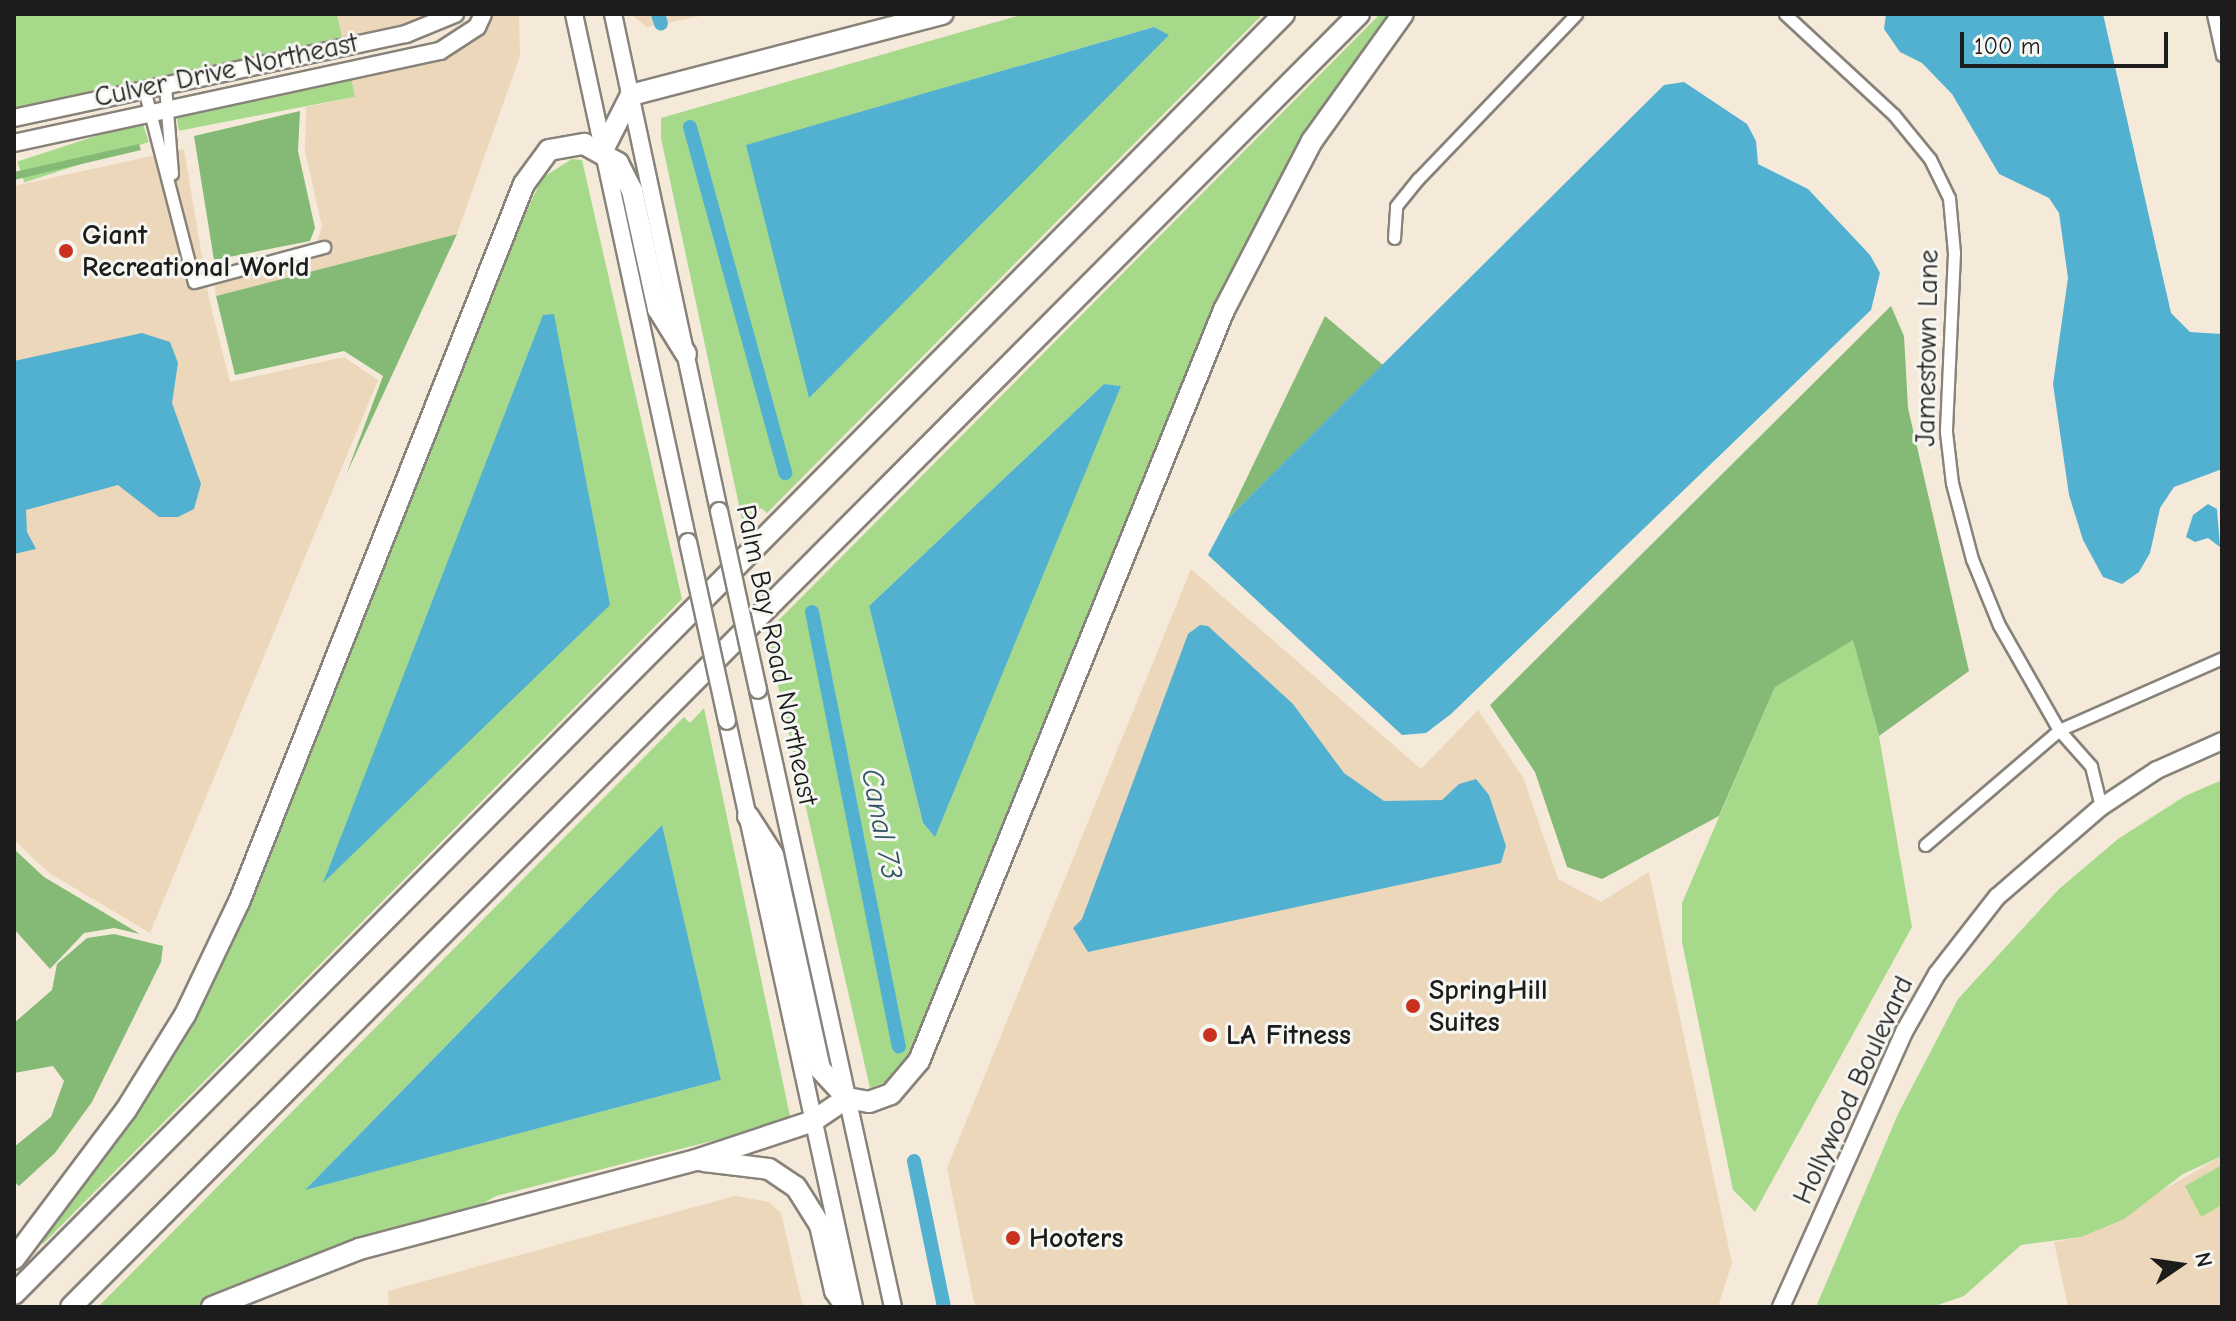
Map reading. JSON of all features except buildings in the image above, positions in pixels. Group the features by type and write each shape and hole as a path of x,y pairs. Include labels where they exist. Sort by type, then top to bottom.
{"highway":[{"path":"603,150 631,95 943,14"},
{"path":"14,1294 1284,14"},
{"path":"71,1307 1359,14"},
{"path":"748,816 773,855 820,1069 847,1098 869,1102 891,1094 906,1082 919,1061 1224,310 1312,141 1403,14"},
{"path":"14,1259 126,1110 185,1015 239,902 524,184 549,150 584,144 603,150 618,163 632,190 658,309 686,354"},
{"path":"212,1307 359,1249 696,1160 813,1121 847,1098"},
{"path":"696,1160 769,1169 796,1187 820,1225 835,1291 846,1307"}],"main road":[{"name":"Culver Drive Northeast","path":"14,118 406,34 455,14"},
{"name":"Culver Drive Northeast","path":"14,143 440,51 477,27 483,14"},
{"path":"574,14 854,1307"},
{"name":"Palm Bay Road Northeast","path":"613,14 893,1307"},
{"name":"Hollywood Boulevard","path":"1781,1307 1904,1032 1937,974 1997,897 2101,807 2157,770 2222,741"}],"street":[{"path":"1394,238 1396,206 1418,179 1576,14"},
{"name":"Jamestown Lane","path":"1785,14 1894,115 1930,159 1949,198 1954,253 1946,432 1952,483 1972,559 1999,625 2059,730 2091,766 2099,782 2101,807"},
{"path":"2213,14 2222,55"},
{"path":"165,85 172,183"},
{"path":"144,89 147,113 172,183 194,282 324,247"},
{"path":"1925,845 2059,730 2222,658"}],"shaded area":[{"path":"337,14 443,14 343,41"},
{"path":"491,14 519,14 520,56 457,234 216,296 214,284 334,252 330,239 317,242 322,227 305,151 306,107 354,97 351,77 484,29"},
{"path":"630,14 710,14 647,27"},
{"path":"184,149 209,299 230,382 344,357 378,380 150,933 49,873 14,840 14,186"},
{"path":"1191,569 1421,769 1478,710 1524,779 1558,879 1601,902 1649,872 1732,1263 1718,1307 975,1307 947,1168"},
{"path":"2222,1156 2222,1307 2068,1307 2054,1242 2081,1237"},
{"path":"735,1196 769,1202 781,1213 803,1307 389,1307 388,1291"}],"green space":[{"path":"14,14 337,14 343,41 14,111"},
{"path":"1024,14 1263,14 767,513 761,508 744,529 661,138 661,118","holes":["1154,27 1168,35 747,145"]},
{"path":"1380,14 1394,14 1281,185 907,1059 891,1080 870,1088 766,633","holes":["1104,384 1120,386 934,836 923,823 869,606"]},
{"path":"351,77 355,97 179,131 175,111"},
{"path":"300,111 298,151 315,228 310,241 214,260 194,136"},
{"path":"142,121 149,142 24,182 17,161"},
{"path":"139,144 141,150 14,180 14,172"},
{"path":"572,159 582,160 682,599 43,1244 39,1239 66,1206 272,843 519,228 542,178"},
{"path":"457,234 346,475 383,376 344,351 235,375 216,296"},
{"path":"1891,306 1904,336 1908,408 1969,671 1879,736 1853,640 1775,687 1719,816 1602,879 1567,867 1535,772 1490,705"},
{"path":"1325,316 1383,365 1227,519"},
{"path":"1853,639 1879,736 1912,927 1755,1212 1733,1190 1682,942 1682,903 1775,687"},
{"path":"704,708 791,1121 496,1196 461,1216 201,1307 98,1307 684,717 690,723","holes":["661,826 721,1080 307,1189"]},
{"path":"2222,780 2222,1156 2183,1174 2124,1219 2081,1237 2021,1245 1964,1296 1932,1307 1816,1307 1898,1114 1958,999 2059,889 2118,839 2185,796"},
{"path":"14,849 44,877 140,934 114,928 84,933 50,969 14,929"},
{"path":"114,934 163,946 161,962 92,1102 55,1153 19,1186 14,1182 14,1147 51,1117 64,1081 53,1066 14,1073 14,1023 52,990 57,964 87,938"},
{"path":"2222,1165 2222,1205 2201,1217 2185,1186"}],"water":[{"path":"1886,14 2103,14 2171,313 2190,332 2222,334 2222,469 2174,487 2160,508 2150,553 2139,572 2122,584 2103,577 2083,540 2069,495 2053,384 2068,278 2059,213 2049,198 1999,174 1952,94 1922,63 1900,52 1884,29"},
{"path":"1154,27 1169,35 809,398 746,145"},
{"path":"1684,82 1747,124 1756,141 1758,164 1808,189 1870,255 1880,273 1871,310 1451,714 1426,733 1402,735 1208,555 1227,519 1664,85"},
{"path":"554,314 610,605 323,883 543,315"},
{"path":"142,333 170,342 178,363 172,403 201,484 194,509 178,517 159,517 118,485 26,510 27,532 36,549 14,554 14,361"},
{"path":"1104,384 1121,386 935,837 923,823 869,606"},
{"path":"2208,504 2217,509 2220,547 2208,538 2195,542 2186,537 2193,515"},
{"path":"1200,625 1208,626 1293,704 1344,773 1384,801 1442,800 1459,784 1476,779 1489,795 1506,846 1501,863 1088,952 1073,928 1082,919 1188,634"},
{"path":"662,825 721,1080 305,1190"}],"waterway":[{"name":"Canal 73","path":"658,14 661,24"},
{"name":"Canal 73","path":"690,127 785,473"},
{"name":"Canal 73","path":"812,612 899,1046"},
{"name":"Canal 73","path":"914,1161 944,1307"}],"place":[{"name":"Giant Recreational World","path":"66,251"},
{"name":"SpringHill Suites","path":"1413,1006"},
{"name":"LA Fitness","path":"1210,1035"},
{"name":"Hooters","path":"1013,1238"}]}
